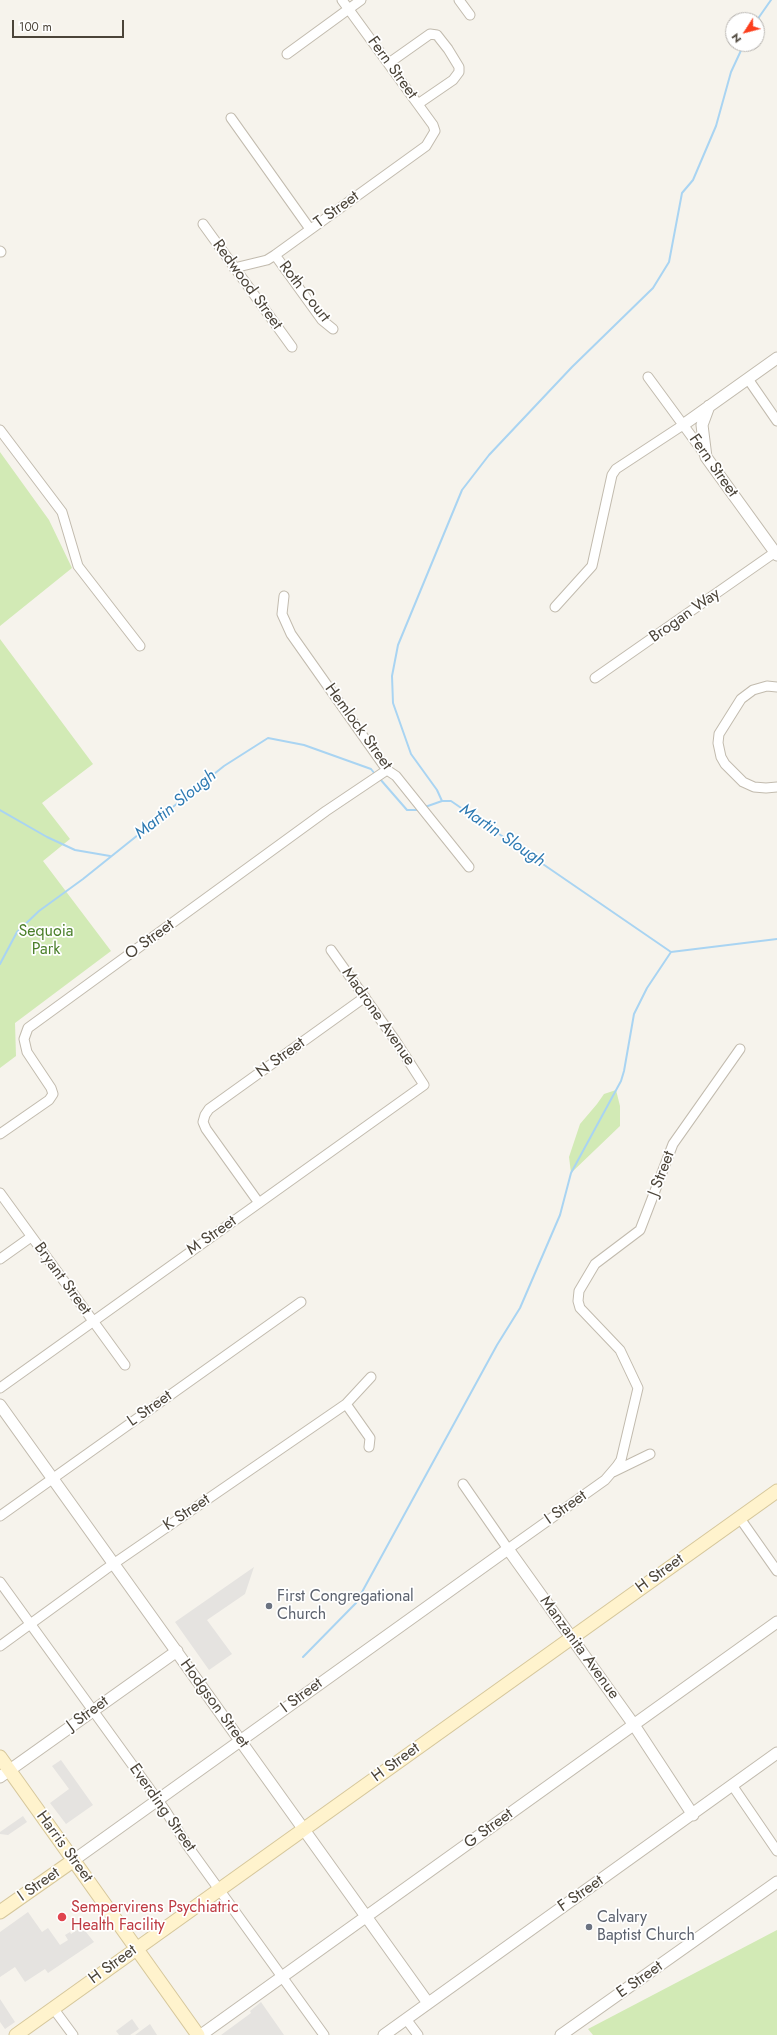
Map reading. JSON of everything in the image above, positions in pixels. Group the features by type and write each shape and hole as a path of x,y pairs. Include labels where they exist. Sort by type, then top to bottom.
{"main road":[{"name":"H Street","path":"16,2035 777,1491"},
{"name":"Harris Street","path":"0,1758 5,1774 74,1860 200,2035"},
{"name":"I Street","path":"0,1912 74,1860"},
{"path":"45,1880 52,1879 69,1870 76,1870 88,1880"}],"street":[{"name":"Fern Street","path":"342,0 433,125 435,131 432,139"},
{"path":"286,54 361,0"},
{"path":"460,0 470,15"},
{"path":"389,64 430,34 437,35 448,49 459,67 459,72 453,80 418,104"},
{"path":"231,118 310,229"},
{"name":"T Street","path":"234,268 267,260 276,255 426,146 432,139"},
{"name":"Redwood Street","path":"203,224 292,347"},
{"name":"Roth Court","path":"276,255 322,320 333,329"},
{"path":"555,607 592,566 612,475 616,469 683,425 777,358"},
{"name":"Fern Street","path":"648,377 776,554"},
{"path":"748,379 777,421"},
{"path":"706,457 702,425 709,406"},
{"path":"0,430 62,512 78,566 140,646"},
{"name":"Brogan Way","path":"595,678 776,554"},
{"name":"Hemlock Street","path":"284,596 282,614 291,634 387,770 396,776 469,867"},
{"path":"777,687 768,686 752,690 740,699 719,734 718,751 725,764 743,782 754,787 777,787"},
{"name":"O Street","path":"0,1134 49,1100 53,1094 52,1088 27,1052 24,1039 28,1028 326,812 387,770"},
{"name":"Madrone Avenue","path":"331,950 365,997 424,1085"},
{"name":"N Street","path":"260,1203 206,1129 203,1122 209,1109 365,997"},
{"name":"J Street","path":"613,1472 621,1460 638,1388 620,1350 580,1308 578,1301 580,1292 595,1264 640,1230 673,1144 740,1049"},
{"name":"M Street","path":"0,1388 424,1085"},
{"name":"Bryant Street","path":"0,1193 125,1366"},
{"path":"0,1259 31,1236"},
{"name":"L Street","path":"0,1516 301,1302"},
{"name":"K Street","path":"0,1646 114,1564 346,1404 371,1376"},
{"path":"346,1404 370,1438 369,1447"},
{"name":"Hodgson Street","path":"0,1406 428,2003"},
{"path":"613,1472 650,1454"},
{"name":"I Street","path":"74,1860 605,1480 613,1472"},
{"name":"Manzanita Avenue","path":"463,1484 634,1725 693,1815"},
{"path":"739,1517 777,1571"},
{"name":"Everding Street","path":"0,1582 158,1800 220,1890 324,2035"},
{"name":"G Street","path":"200,2035 777,1622"},
{"name":"J Street","path":"5,1774 177,1651"},
{"name":"F Street","path":"384,2035 693,1815 777,1753"},
{"path":"732,1785 777,1851"},
{"name":"E Street","path":"561,2035 777,1882"},
{"path":"54,2008 73,2035"},
{"path":"406,2019 418,2035"}],"green space":[{"path":"0,452 49,520 72,568 0,626"},
{"name":"Sequoia Park","path":"0,639 93,764 42,803 70,839 43,861 111,951 15,1023 16,1056 0,1068"},
{"path":"616,1090 620,1106 620,1126 571,1173 569,1157 580,1124 604,1094"},
{"path":"777,1930 777,2035 593,2035 588,2029"}],"shaded area":[{"path":"254,1567 245,1594 207,1620 232,1654 209,1670 175,1622"},
{"path":"61,1760 93,1805 66,1824 50,1803 69,1789 52,1766"},
{"path":"23,1816 27,1822 8,1835 0,1834 0,1832"},
{"path":"28,1912 42,1932 48,1928 60,1945 68,1940 65,1935 70,1932 71,1934 82,1927 94,1942 48,1973 45,1969 25,1982 15,1967 0,1977 0,1932"},
{"path":"0,1999 15,2022 5,2029 0,2022"},
{"path":"261,2002 284,2035 221,2035 251,2013 250,2011"},
{"path":"132,2019 139,2029 130,2035 119,2035 116,2031"},
{"path":"150,2024 157,2035 135,2035"}],"waterway":[{"path":"763,12 771,0"},
{"path":"442,801 437,790 411,754 393,703 392,676 398,645 462,490 489,455 572,367 653,288 669,262 682,193 693,180 716,126 731,72 740,52"},
{"name":"Martin Slough","path":"0,964 17,932 39,911 83,879 224,766 268,738 304,745 371,769 375,774"},
{"name":"Martin Slough","path":"380,779 407,810 419,810"},
{"name":"Martin Slough","path":"425,807 442,801 451,801 671,952 777,939"},
{"path":"0,810 47,837 75,850 110,856"},
{"path":"303,1657 356,1603 497,1345 520,1308 560,1215 571,1173 621,1081 634,1014 647,988 671,952"}],"place":[{"name":"First Congregational Church","path":"269,1606"},
{"name":"Sempervirens Psychiatric Health Facility","path":"62,1917"},
{"name":"Calvary Baptist Church","path":"589,1927"}]}
